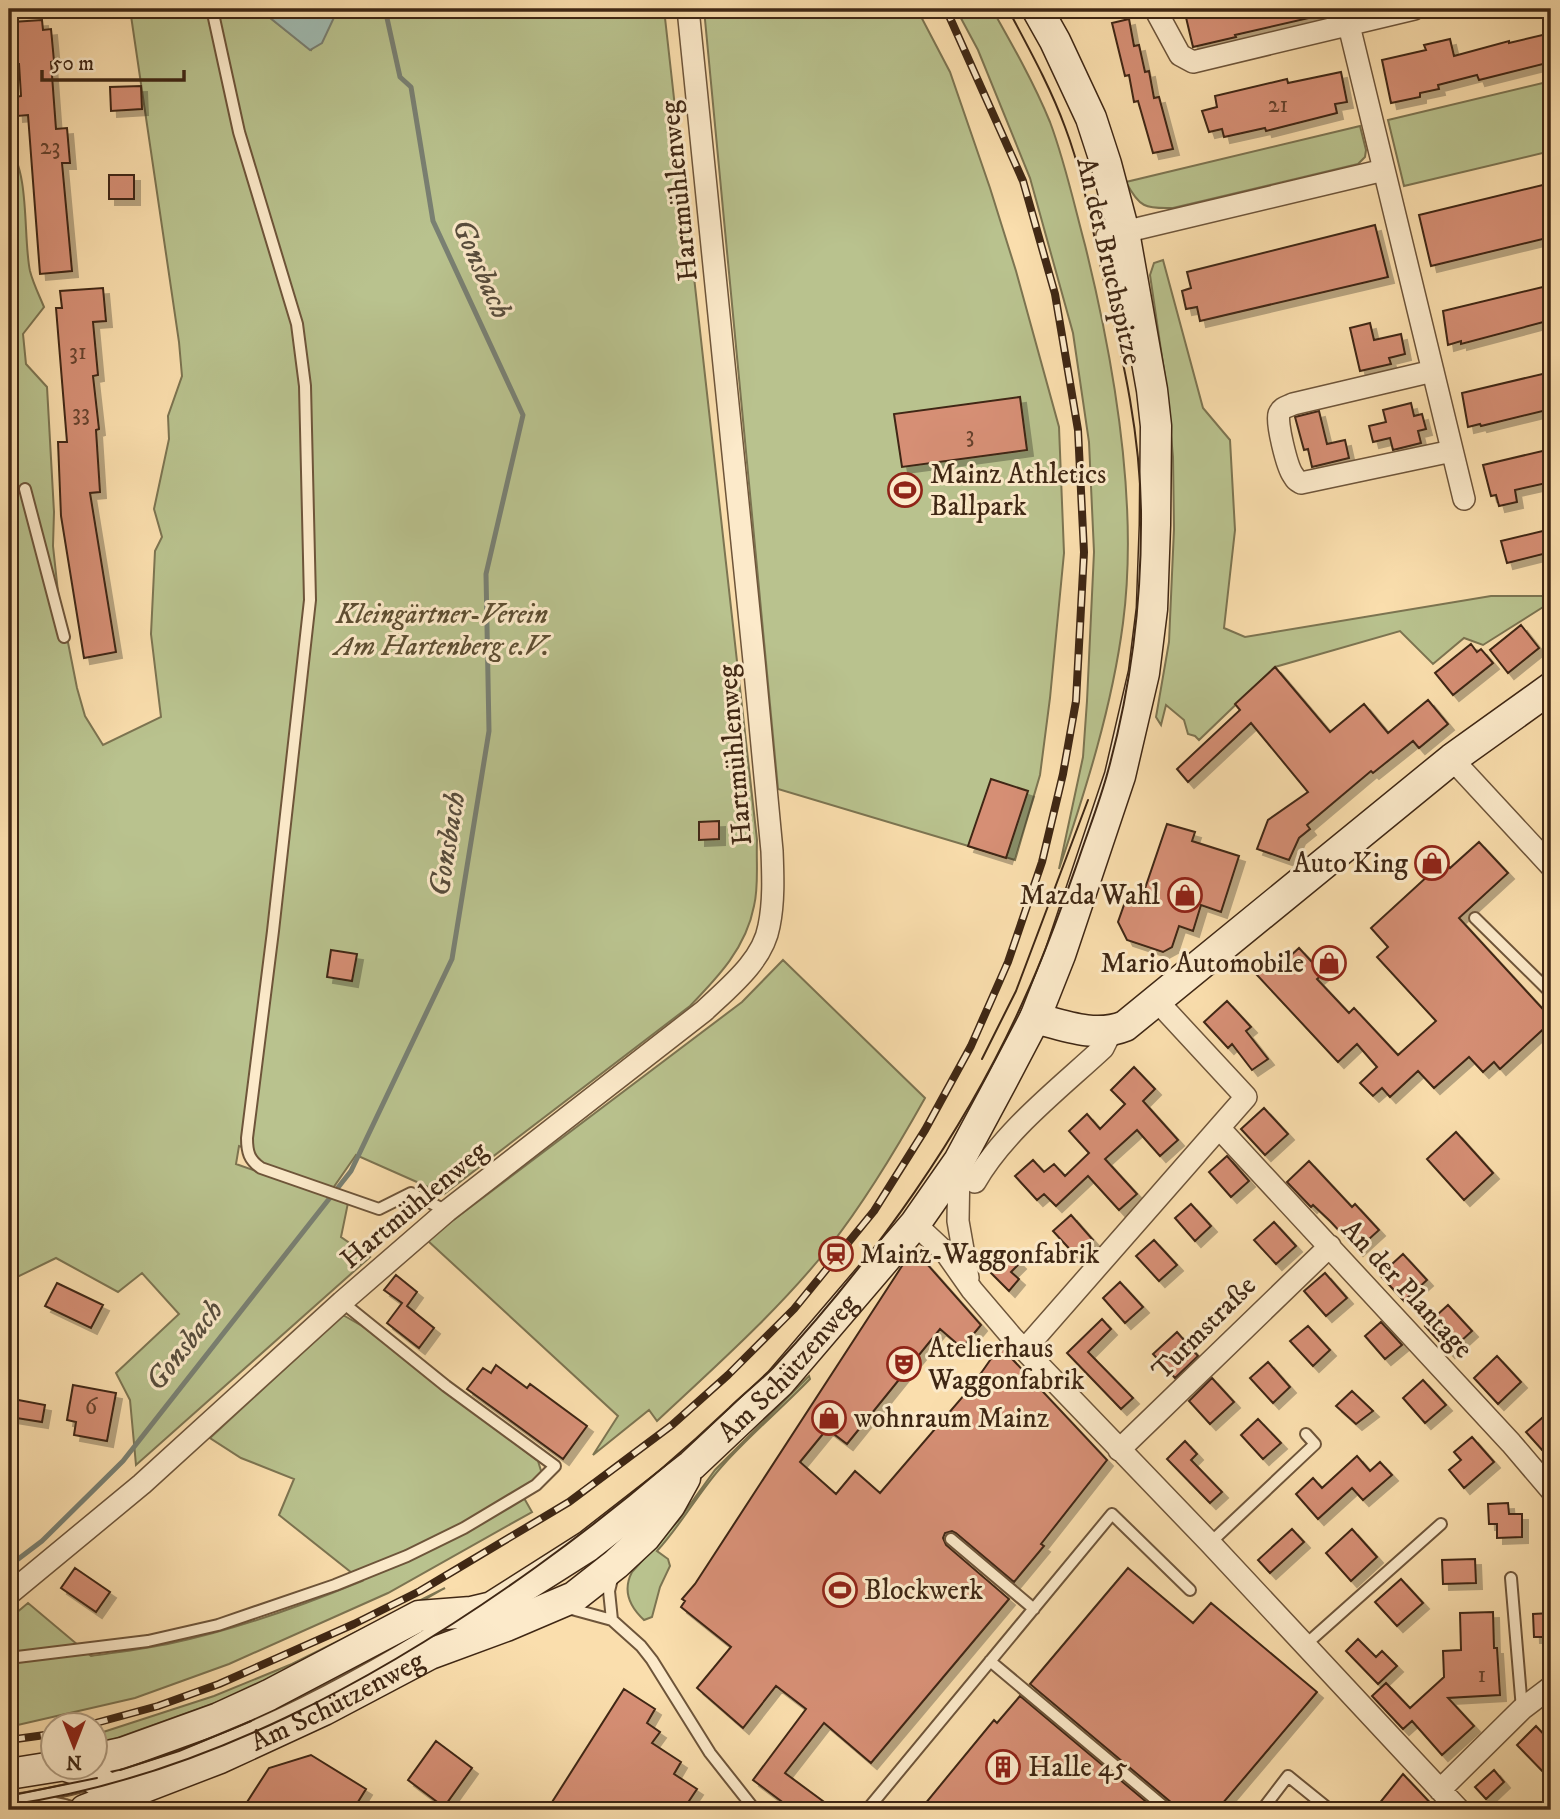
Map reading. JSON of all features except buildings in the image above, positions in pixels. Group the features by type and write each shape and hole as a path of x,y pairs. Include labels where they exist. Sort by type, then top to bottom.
{"main road":[{"name":"An der Bruchspitze","path":"1021,9 1049,64 1077,129 1115,234"},
{"name":"An der Bruchspitze","path":"1035,1018 1068,934 1121,776 1132,732 1144,673 1152,609 1155,525 1106,164 1091,118 1037,9"},
{"path":"1035,1018 1100,1033 1125,1026 1452,759 1551,688"},
{"name":"Am Schützenweg","path":"104,1791 208,1722 269,1695 419,1616 492,1607 589,1546 692,1465 780,1382 915,1224 967,1171 1035,1018"},
{"name":"Am Schützenweg","path":"104,1791 220,1758 324,1710 430,1654 557,1605 588,1587 617,1564 658,1522 692,1465"},
{"path":"17,1786 38,1776"}],"street":[{"name":"Hartmühlenweg","path":"9,1594 142,1484 342,1302 447,1211 704,1011 738,978 759,952 769,929 773,892 772,851 728,381 688,9"},
{"path":"1155,9 1180,55 1193,62 1347,17 1414,9"},
{"path":"1347,17 1464,499"},
{"path":"1115,234 1384,170"},
{"path":"1433,371 1283,408 1278,415 1281,435 1290,470 1294,479 1301,483 1452,451"},
{"path":"1452,759 1551,866"},
{"path":"1025,1349 1246,1097 1157,1001"},
{"path":"972,1290 960,1242 958,1221 957,1193 967,1171 986,1163 1016,1130 1103,1048 1111,1032"},
{"name":"An der Plantage","path":"1220,1129 1551,1490"},
{"path":"915,1224 946,1252 972,1290 1025,1349 1459,1810"},
{"name":"Turmstraße","path":"1119,1450 1330,1246"},
{"name":"Am Schützenweg","path":"492,1607 557,1605 555,1588 558,1579 589,1546"},
{"path":"1440,1790 1522,1709 1551,1687"}],"lane":[{"path":"212,9 239,132 297,324 305,386 310,600 247,1151 251,1161 261,1168 379,1209 411,1193 447,1211"},
{"path":"25,489 64,637"},
{"path":"1475,918 1551,993"},
{"path":"1542,984 1551,974"},
{"name":"Hartmühlenweg","path":"9,1658 148,1641 218,1625 335,1585 407,1556 464,1528 536,1485 555,1466 446,1386 342,1302"},
{"path":"1210,1544 1315,1444 1307,1434"},
{"path":"867,1810 1112,1514 1190,1590"},
{"path":"1304,1646 1441,1524"},
{"path":"951,1539 1034,1609"},
{"path":"612,1620 609,1591 617,1564"},
{"path":"1511,1578 1522,1709"},
{"path":"557,1605 612,1620 640,1646 652,1660 710,1753 755,1810"},
{"path":"990,1661 1168,1810"},
{"path":"1262,1810 1289,1776 1331,1810"},
{"path":"17,1786 104,1791"},
{"path":"17,1786 65,1805 104,1791"},
{"path":"9,1801 17,1786"}],"green space":[{"name":"Kleingärtner-Verein Am Hartenberg e.V.","path":"130,9 259,9 311,50 338,9 664,9 757,840 756,890 750,921 730,961 711,984 690,1006 444,1194 356,1155 333,1188 261,1163 252,1150 239,1146 236,1164 348,1203 341,1237 370,1257 136,1465 130,1400 116,1373 179,1314 142,1273 118,1292 56,1258 9,1281 9,148 16,159 23,189 30,271 44,307 23,334 26,364 47,387 54,512 53,546 58,592 85,716 103,745 161,717 151,634 155,551 162,537 154,509 169,439 168,416 182,376"},
{"name":"Mainz Athletics Ballpark","path":"704,9 917,9 950,72 1016,271 1059,427 1064,553 1050,698 1040,775 1015,860 778,789"},
{"path":"956,9 992,9 1050,122 1069,183 1096,290 1121,432 1128,529 1123,623 1105,717 1059,869 1083,757 1087,701 1094,552 1089,442 1073,333 1030,178 978,50"},
{"path":"1551,81 1551,151 1404,186 1388,120"},
{"path":"1360,126 1366,150 1365,157 1358,164 1173,208 1144,205 1135,197 1126,182"},
{"path":"1163,260 1203,408 1230,440 1235,530 1224,628 1245,637 1491,596 1551,596 1551,602 1483,645 1464,638 1433,664 1400,631 1275,667 1199,740 1188,734 1184,720 1166,705 1161,725 1156,717 1169,642 1174,529 1173,457 1167,391 1150,275 1154,263"},
{"path":"783,960 925,1098 856,1210 830,1246 790,1292 657,1421 649,1410 593,1455 618,1416 427,1240 742,1002"},
{"path":"343,1315 362,1326 538,1461 542,1474 520,1491 532,1512 388,1593 229,1664 135,1698 83,1710 38,1710 38,1720 9,1727 9,1619 28,1603 91,1656 196,1638 292,1608 362,1581 279,1515 294,1479 241,1458 210,1438"},
{"path":"809,1376 810,1379 715,1474 657,1551 668,1559 670,1566 660,1587 652,1617 644,1620 629,1598 628,1586 632,1572 678,1521 715,1470"},
{"path":"445,1588 362,1635 223,1700 108,1741 108,1730 214,1696 292,1664"}],"water":[{"path":"259,9 338,9 322,43 310,50"}],"waterway":[{"path":"335,16 366,13 373,9"},
{"name":"Gonsbach","path":"9,1566 42,1541 123,1461 351,1171 452,959 489,731 486,574 523,415 433,221 411,87 400,77 385,9"}],"tram line":[{"path":"9,1805 80,1791 150,1772 219,1747 286,1718 415,1648 536,1567 659,1471 773,1368 882,1238 915,1192 975,1095 1002,1046 1040,962 1105,782 1128,679 1140,555 1140,493 1135,430 1118,338 1082,182 1059,112 1008,9"},
{"path":"982,1059 1016,991 1088,800"},
{"path":"120,1770 179,1751 251,1721"},
{"path":"18,1794 87,1780"}],"railway":[{"path":"108,1720 158,1706 219,1684 354,1624 420,1591 569,1502 672,1425 728,1375 794,1309 874,1211 925,1130 971,1046 1008,962 1042,862 1063,774 1076,701 1084,552 1078,430 1055,294 1023,181 946,9"},
{"path":"9,1740 38,1736"}],"place":[{"name":"Mainz Athletics Ballpark","path":"905,490"},
{"name":"Auto King","path":"1432,863"},
{"name":"Mazda Wahl","path":"1185,895"},
{"name":"Mario Automobile","path":"1329,963"},
{"name":"Mainz-Waggonfabrik","path":"836,1254"},
{"name":"Atelierhaus Waggonfabrik","path":"904,1364"},
{"name":"wohnraum Mainz","path":"829,1418"},
{"name":"Blockwerk","path":"840,1590"},
{"name":"Halle 45","path":"1003,1767"}]}
